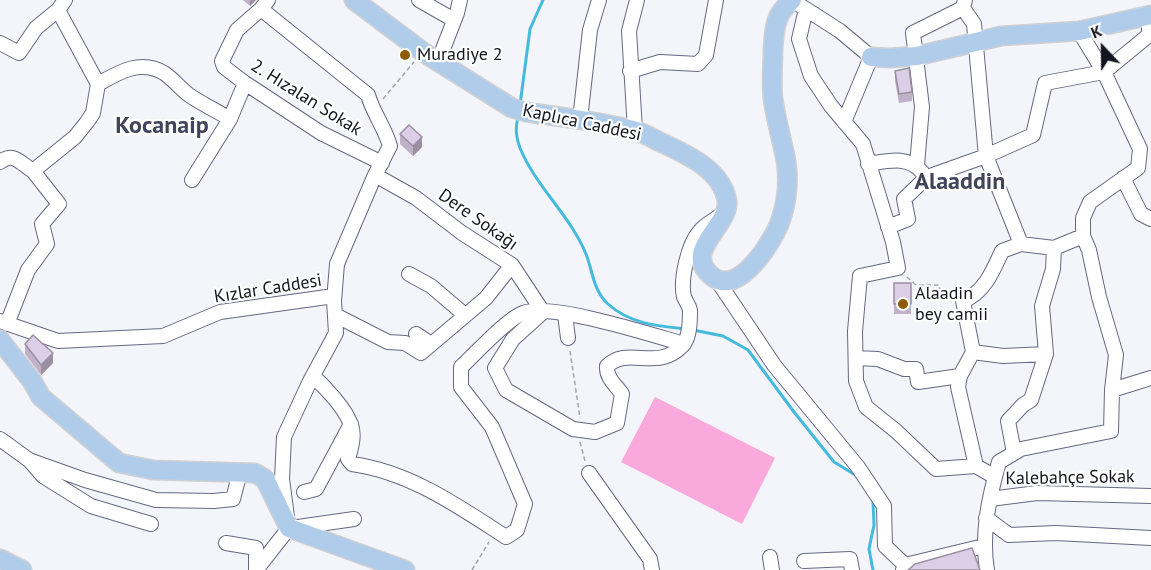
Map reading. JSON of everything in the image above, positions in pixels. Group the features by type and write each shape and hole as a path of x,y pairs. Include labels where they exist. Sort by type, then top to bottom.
{"main road":[{"name":"Kaplıca Caddesi","path":"354,0 430,57 512,108 635,130 686,154 713,174 724,191 727,204 725,211"},
{"path":"725,211 703,247 705,269 717,280 736,279 753,265 768,246 781,221 787,196 787,171 773,98 774,34 780,14 797,3"},
{"path":"871,57 917,56 1001,36 1079,31 1150,15"},
{"path":"2,328 41,397 119,463 153,470 255,472 266,479 289,528 405,570"},
{"path":"0,559 22,570"}],"street":[{"path":"419,0 454,20"},
{"path":"430,57 454,20 460,0"},
{"path":"580,120 590,30 599,0"},
{"path":"635,130 628,31 637,0"},
{"path":"630,71 660,62 698,64 706,55 716,0"},
{"path":"797,3 840,31 871,57 844,122"},
{"path":"797,3 799,39 811,76 831,106 862,144 888,226 898,268 860,276 855,331 856,381 866,407 896,431 936,469 976,466 995,477"},
{"path":"265,4 368,95 372,111 386,133 390,146 337,264 334,297 336,333 284,437 282,478 289,528"},
{"name":"2. Hızalan Sokak","path":"265,4 237,30 222,61 224,67 245,83 379,169"},
{"path":"917,165 922,107 913,33 964,4 974,24 986,156 1021,244"},
{"path":"0,43 19,53 36,28 62,5 98,84 93,113 87,122 75,137 33,171"},
{"path":"888,226 908,219 904,199 927,177 986,156 1033,135 1045,83 1104,72 1149,35 1150,15"},
{"path":"987,570 984,546 986,518 999,462 1021,449 1111,431 1116,355 1099,297 1089,250 1083,236 1083,218 1090,202 1138,168 1146,147 1079,31"},
{"path":"98,84 120,71 136,67 150,67 230,119"},
{"path":"192,180 230,119 245,83"},
{"path":"0,162 8,156 16,157 33,171 59,204 42,224 47,244 28,270 2,328"},
{"path":"868,164 898,160 917,165 927,177"},
{"name":"Dere Sokağı","path":"379,169 462,233 512,265 543,312"},
{"path":"1123,178 1141,214 1151,219"},
{"path":"543,312 513,339 495,368 506,390 581,435 617,423 622,394 606,373 607,366 622,358 662,359 670,356 687,336 690,308 684,297 684,290 690,247 700,230 725,211"},
{"path":"976,466 958,387 960,376 973,352 963,301 974,297 992,274 1002,251 1021,244 1054,248 1083,236"},
{"path":"1014,453 1008,421 1031,400 1046,354 1042,306 1053,269 1054,248"},
{"path":"335,315 388,342 405,343 421,353 486,298 512,265"},
{"path":"409,274 431,286 465,315"},
{"path":"717,280 774,365 858,467 884,506 885,546 904,567 984,546"},
{"name":"Kızlar Caddesi","path":"2,328 58,341 163,336 220,312 334,297"},
{"path":"313,376 338,403 351,424 353,439 348,459 352,464 383,469 443,496 506,537 518,530 525,504 492,427 461,387 460,367 524,312 581,316 687,336"},
{"path":"565,314 568,338"},
{"path":"416,334 431,344"},
{"path":"973,352 1003,356 1046,354"},
{"path":"856,358 878,359 904,369 915,369 918,382 960,376"},
{"path":"1112,390 1151,378"},
{"path":"304,492 316,489 351,424"},
{"path":"0,439 29,460 44,476 91,506 151,524"},
{"path":"29,460 85,480 156,500 233,499 240,472"},
{"path":"589,473 650,559 652,570"},
{"name":"Kalebahçe Sokak","path":"990,499 1037,493 1151,496"},
{"path":"986,518 1009,535 1056,533 1151,538"},
{"path":"256,570 289,528 354,519"},
{"path":"226,543 256,548 256,570"},
{"path":"804,561 850,559 852,570"}],"path":[{"path":"372,111 430,57"},
{"path":"898,268 915,285 939,285 941,296 963,301"},
{"path":"568,338 581,435 589,473"},
{"path":"472,570 495,531"}],"shaded area":[{"path":"655,397 775,458 742,524 621,462"}],"building":[{"path":"909,68 912,92 899,94 895,71"},
{"path":"409,125 422,137 413,146 400,134"},
{"path":"894,283 911,283 911,304 894,304"},
{"path":"33,335 53,353 41,365 25,344"},
{"path":"972,548 980,570 908,570 915,564"}],"waterway":[{"path":"520,105 530,29 543,0"},
{"path":"518,117 516,133 520,148 535,176 579,240 586,254 596,287 603,299 617,311 635,320 686,329"},
{"path":"693,330 723,336 748,350 834,462 857,476"},
{"path":"873,501 874,525 869,549 873,570"}],"place":[{"name":"Muradiye 2","path":"405,55"},
{"name":"Alaadin bey camii","path":"903,304"}],"district":[{"name":"Kocanaip","path":"162,126"},
{"name":"Alaaddin","path":"960,182"}]}
